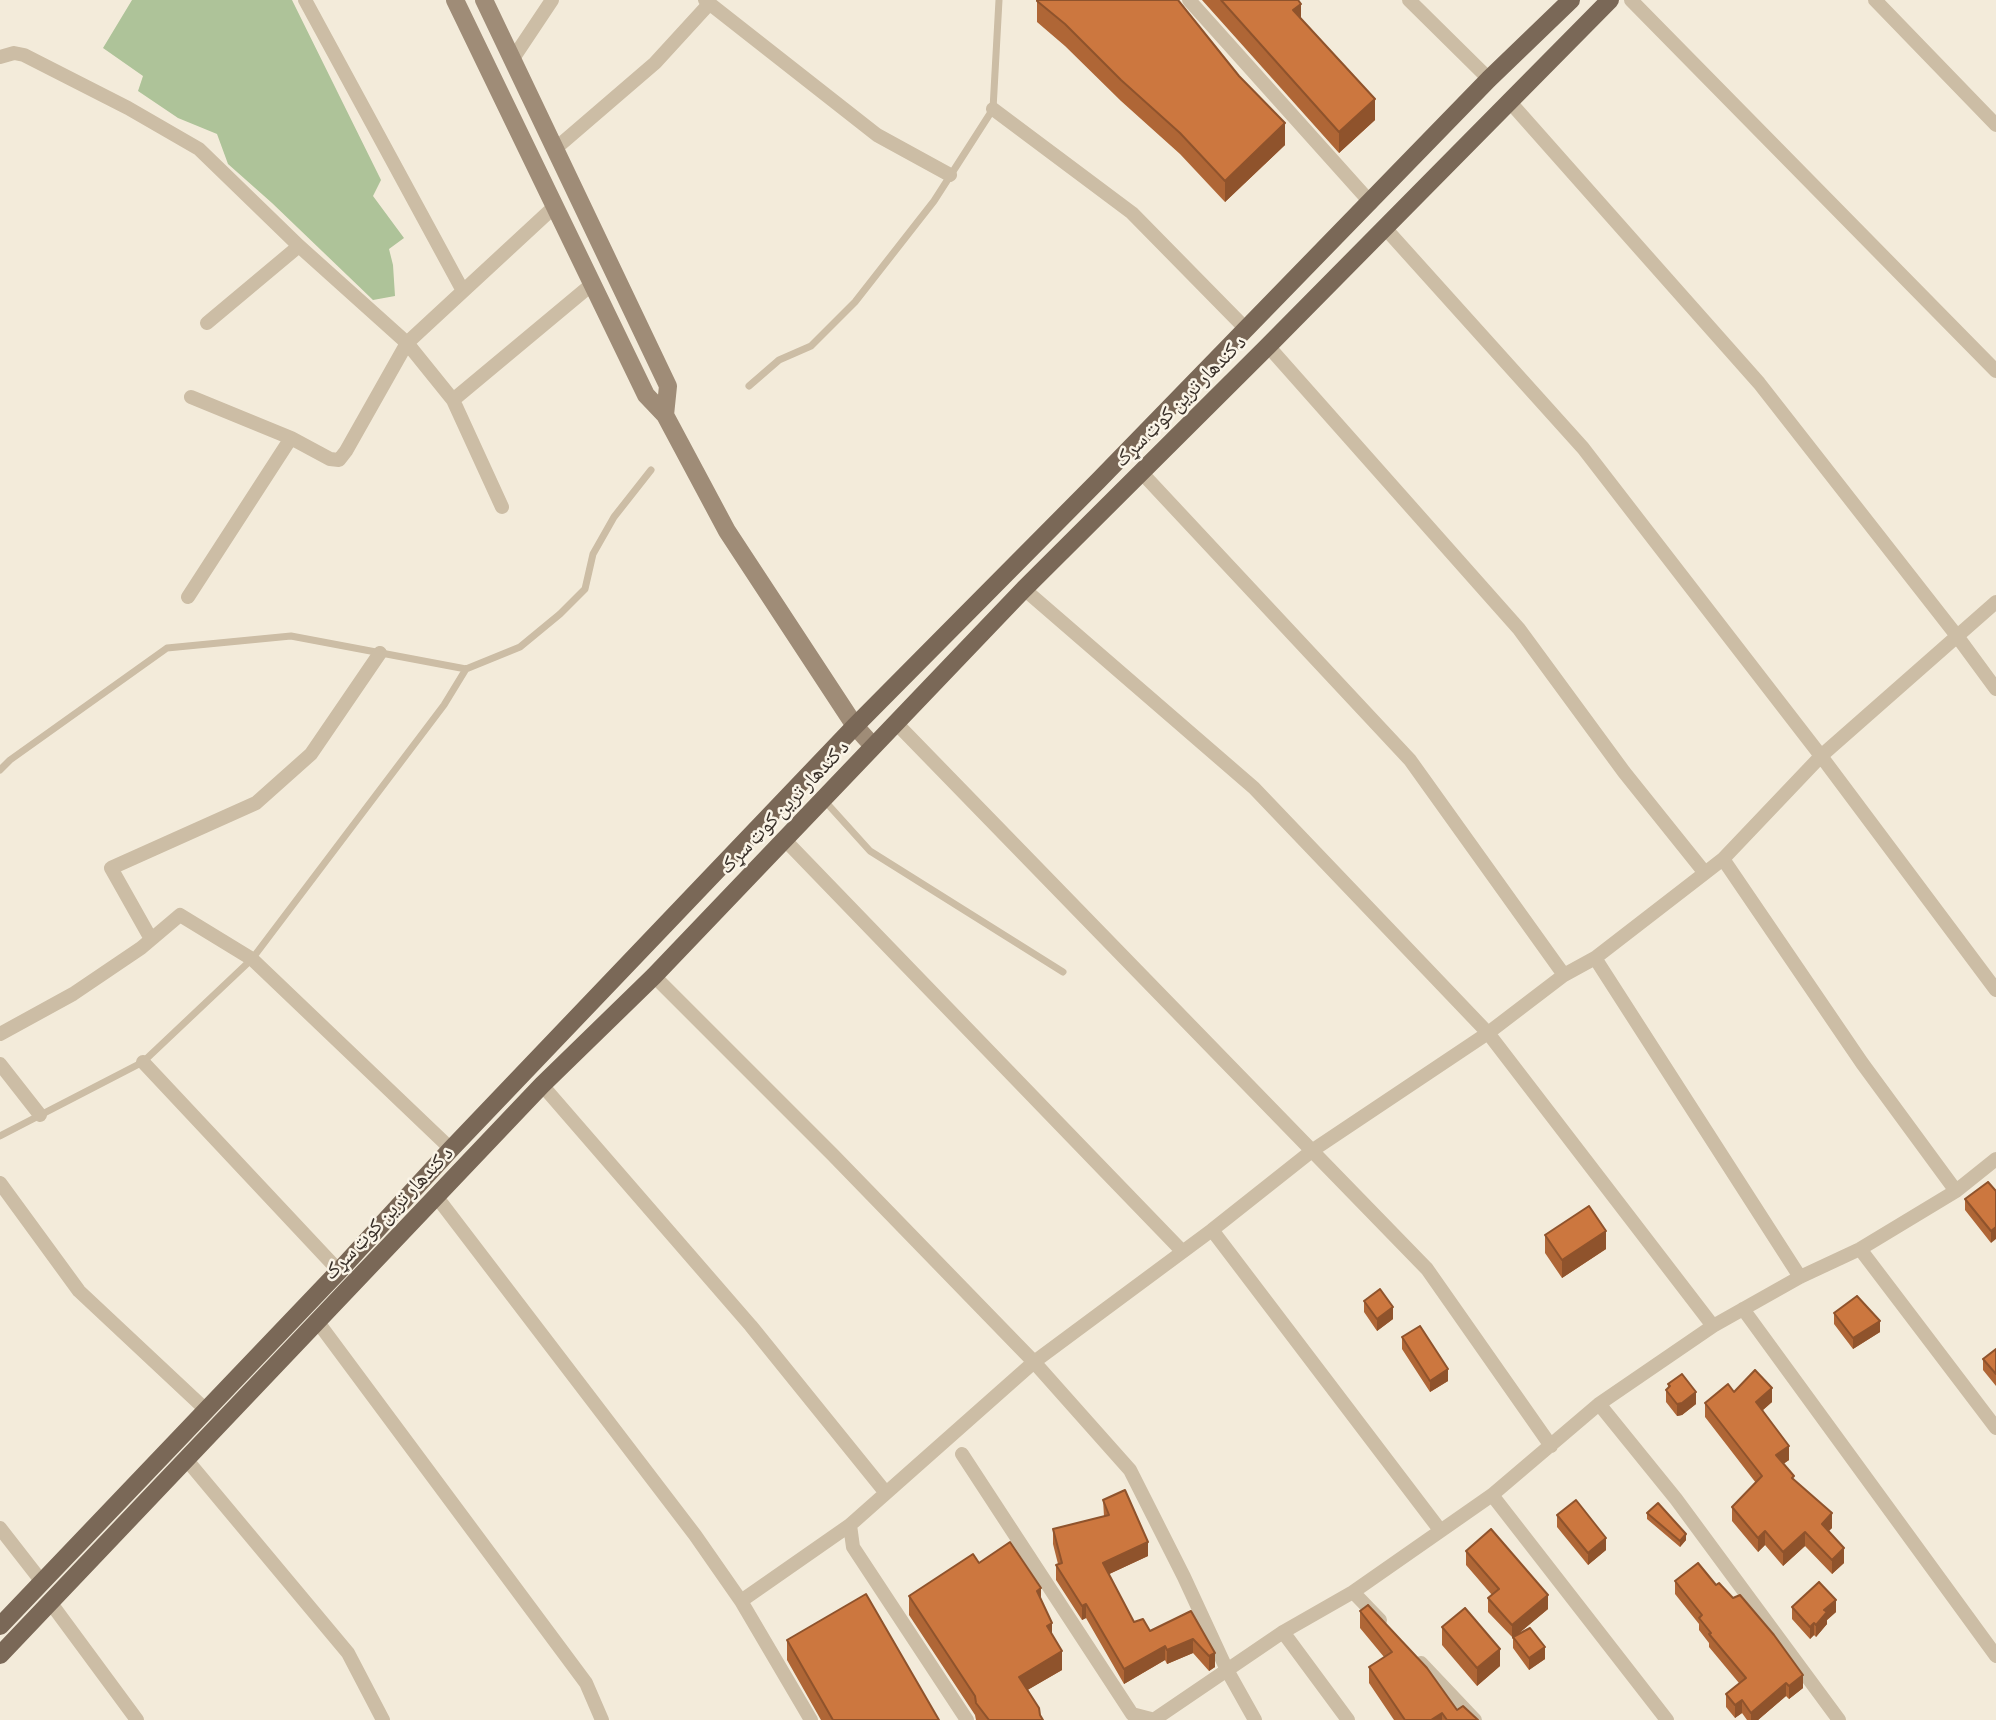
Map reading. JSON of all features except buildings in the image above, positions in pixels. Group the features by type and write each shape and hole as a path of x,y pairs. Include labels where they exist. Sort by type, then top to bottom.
{"main road":[{"path":"455,0 646,395 665,415 727,531 855,726 873,746"},
{"path":"484,0 668,386 665,415"},
{"name":"د کندهار ترين کوټ سړک","path":"0,1626 855,726 1371,203 1489,79 1571,0"},
{"name":"د کندهار ترين کوټ سړک","path":"0,1655 542,1084 654,976 1024,589 1610,0"},
{"path":"1098,481 1115,498"},
{"path":"141,1477 155,1491"}],"street":[{"path":"305,0 463,291"},
{"path":"512,60 552,0"},
{"path":"1189,0 1371,203"},
{"path":"1409,0 1489,79"},
{"path":"1631,0 1996,371"},
{"path":"1875,0 1996,125"},
{"path":"555,149 655,63 707,2 877,135 950,176"},
{"path":"0,57 14,53 24,55 128,108 200,149 299,246 407,343 453,400 502,507"},
{"path":"1508,101 1759,383 1957,636 1996,690"},
{"path":"993,109 1132,214 1246,329"},
{"path":"191,397 291,438 330,459 339,460 407,343 554,207"},
{"path":"1385,228 1583,448 1821,756 1996,990"},
{"path":"207,323 299,246"},
{"path":"453,400 591,285"},
{"path":"1268,346 1519,629 1624,772 1705,873"},
{"path":"188,597 291,438"},
{"path":"1140,472 1410,760 1564,975"},
{"path":"1024,589 1254,788 1488,1034 1713,1326"},
{"path":"741,1601 850,1525 1034,1362 1212,1230 1313,1150 1488,1034 1564,975 1595,958 1723,859 1821,756 1996,602"},
{"path":"151,939 111,868 256,803 311,754 380,653"},
{"path":"896,723 1427,1269 1551,1446"},
{"path":"784,839 1182,1251"},
{"path":"1723,859 1862,1063 1956,1191"},
{"path":"0,1034 73,994 180,915 252,959 451,1149"},
{"path":"1595,958 1800,1277"},
{"path":"654,976 1034,1362 1130,1470 1227,1670 1255,1720"},
{"path":"143,1062 339,1270"},
{"path":"0,1064 40,1115"},
{"path":"542,1084 751,1326 886,1493"},
{"path":"962,1454 1132,1714 1155,1719 1283,1633 1353,1592 1492,1495 1599,1404 1713,1326 1800,1277 1860,1249 1956,1191 1996,1159"},
{"path":"0,1183 79,1291 205,1409"},
{"path":"436,1196 695,1535 741,1601 811,1720"},
{"path":"1212,1230 1440,1530"},
{"path":"1860,1249 1996,1428"},
{"path":"1743,1309 1996,1657"},
{"path":"317,1321 586,1683 602,1720"},
{"path":"1599,1404 1676,1499 1839,1720"},
{"path":"186,1459 348,1653 383,1720"},
{"path":"1492,1495 1667,1720"},
{"path":"850,1525 853,1547 967,1720"},
{"path":"0,1528 42,1582"},
{"path":"1353,1592 1394,1634"},
{"path":"50,1602 137,1720"},
{"path":"1283,1633 1348,1720"},
{"path":"1412,1653 1475,1720"}],"lane":[{"path":"749,386 779,360 811,346 855,302 934,201 993,109 999,0"},
{"path":"0,770 10,760 167,648 291,636 466,669 520,647 585,589 593,554 614,517 651,470"},
{"path":"0,1136 143,1062 252,959 444,705 466,669"},
{"path":"823,799 870,851 1063,972"}],"green space":[{"path":"132,0 292,0 381,180 373,196 404,238 389,249 395,296 373,300 228,164 217,134 178,118 138,91 143,76 103,48"}]}
